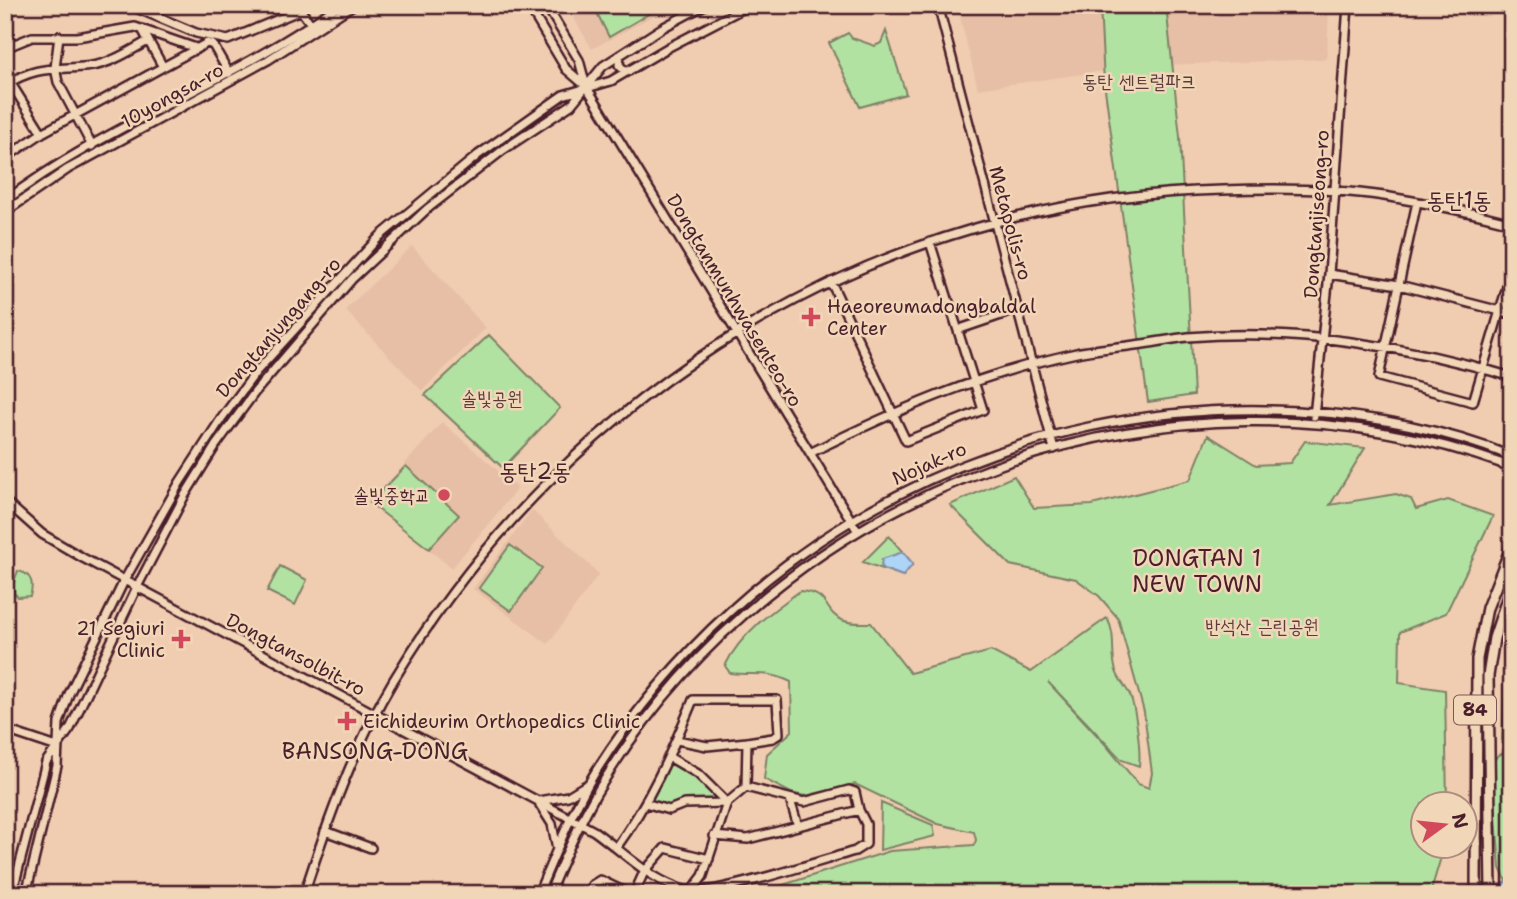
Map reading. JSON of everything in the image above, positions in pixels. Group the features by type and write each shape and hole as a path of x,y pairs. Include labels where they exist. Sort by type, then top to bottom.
{"main road":[{"name":"84","path":"1476,894 1477,659 1487,608 1512,545"},
{"name":"84","path":"1491,894 1488,676 1494,638 1512,584"}],"street":[{"path":"128,5 197,33 228,40 299,8 314,28"},
{"name":"10yongsa-ro","path":"5,212 68,169 268,60 314,28 339,5"},
{"name":"10yongsa-ro","path":"5,201 42,175 92,146 353,5"},
{"name":"Dongtanmunhwasenteo-ro","path":"528,5 566,69 586,86"},
{"name":"Dongtanmunhwasenteo-ro","path":"546,5 579,60 586,86 857,530"},
{"name":"Dongtanjungang-ro","path":"12,894 46,762 70,729 137,587 185,495 216,445 270,373 352,279 427,209 503,150 571,105 603,66 705,5"},
{"name":"Dongtanjungang-ro","path":"26,894 57,766 59,723 69,694 124,581 194,460 256,372 380,236 460,169 563,95 586,86 611,81 698,31 750,5"},
{"name":"Metapolis-ro","path":"938,5 1054,449"},
{"name":"Dongtanjiseong-ro","path":"1313,424 1329,274 1348,5"},
{"path":"5,48 32,37 77,37 135,27 196,48"},
{"path":"142,29 163,67"},
{"path":"59,36 55,68 58,82 92,146"},
{"path":"42,133 8,83 27,73 94,66 110,61 148,41"},
{"path":"5,158 42,133 196,48 213,45 229,73"},
{"path":"620,55 619,65 629,71"},
{"path":"304,894 325,831 375,714 439,610 510,521 621,416 737,332 831,282 930,242 994,221 1060,206 1185,190 1268,188 1382,195 1512,223"},
{"path":"1416,202 1379,377 1473,402 1512,271"},
{"path":"831,282 906,441 983,410 930,242"},
{"path":"1329,274 1399,285 1512,314"},
{"path":"963,328 1010,312"},
{"path":"810,453 894,413 974,381 1074,353 1188,337 1265,336 1385,346 1512,377"},
{"path":"1263,409 1267,415 1263,422"},
{"name":"Nojak-ro","path":"538,894 570,818 589,783 643,705 689,652 761,584 817,542 887,500 968,461 1050,435 1101,423 1197,411 1263,409 1353,417 1429,431 1507,460"},
{"path":"1352,428 1348,422 1353,417"},
{"name":"Nojak-ro","path":"549,894 598,791 650,717 702,656 755,605 823,552 893,510 966,476 1018,457 1105,436 1198,424 1263,422 1352,428 1507,460"},
{"path":"1015,446 1020,451 1018,457"},
{"path":"887,500 887,507 893,510"},
{"name":"Dongtansolbit-ro","path":"5,501 42,534 124,581 570,818 616,848 644,872 690,893"},
{"path":"817,542 824,545 823,552"},
{"path":"616,848 635,822 669,757 693,700 777,701 779,734 774,738 707,746 677,740"},
{"path":"9,731 57,747"},
{"path":"690,893 703,876 727,803 746,787 747,742"},
{"path":"669,757 698,774 727,803"},
{"path":"557,849 552,824 538,801 568,796 589,783 591,791 598,791"},
{"path":"690,893 720,888 855,850 866,844 866,824 855,792 849,790 804,802 746,787"},
{"path":"790,800 798,826"},
{"path":"645,803 669,810 684,804 727,803"},
{"path":"714,836 747,839 859,810"},
{"path":"325,831 370,848"},
{"path":"557,849 564,845 566,854"},
{"path":"590,894 592,885 600,880 631,894 644,872 664,848 709,859"}],"shaded area":[{"path":"566,5 656,5 660,12 592,49"},
{"path":"957,5 1329,5 1327,59 1138,66 978,89"},
{"path":"412,246 486,328 422,391 345,310"},
{"name":"솔빛중학교","path":"442,422 518,488 452,568 370,503"},
{"path":"532,510 599,574 548,644 473,589"}],"green space":[{"path":"593,5 646,5 650,13 609,37"},
{"name":"동탄 센트럴파크","path":"1100,5 1166,5 1180,137 1194,395 1148,402 1104,82"},
{"path":"886,31 906,94 860,107 829,43 848,33 852,38 875,46 881,43"},
{"name":"솔빛공원","path":"489,335 560,408 503,468 425,395"},
{"name":"반석산 근린공원","path":"1208,435 1256,465 1290,463 1305,441 1365,448 1330,505 1396,494 1411,499 1416,509 1448,500 1493,516 1446,613 1400,632 1399,683 1445,690 1447,790 1408,790 1408,860 1440,860 1430,894 747,894 890,851 974,845 976,840 974,832 938,824 855,784 805,796 791,793 764,779 767,754 792,731 791,682 768,675 730,673 725,666 748,633 800,591 817,595 836,617 842,620 871,623 910,673 991,651 1031,672 1107,618 1112,631 1116,671 1130,695 1134,710 1139,741 1139,766 1122,760 1048,682 1138,784 1149,788 1152,773 1144,712 1118,618 1099,596 1076,579 1010,565 950,505 1014,476 1034,508 1092,505 1190,480"},
{"path":"406,466 459,515 429,549 370,503"},
{"path":"889,536 913,564 903,576 863,562"},
{"path":"510,545 542,568 511,611 479,588"},
{"path":"280,566 307,580 295,605 267,591"},
{"path":"18,571 31,580 30,596 18,597 14,593 13,584"},
{"path":"1506,660 1512,663 1512,743 1502,744"},
{"path":"1512,752 1512,879 1506,880 1500,868 1492,764 1498,755"},
{"path":"670,758 688,768 725,802 670,809 647,803"},
{"path":"881,803 933,825 935,836 880,850"}],"water":[{"path":"903,552 913,564 903,576 884,569 881,565 882,559"},
{"path":"1512,879 1512,894 1482,894"}],"place":[{"name":"Haeoreumadongbaldal Center","path":"811,317"},
{"name":"솔빛중학교","path":"444,495"},
{"name":"21 Segiuri Clinic","path":"181,639"},
{"name":"Eichideurim Orthopedics Clinic","path":"347,721"}],"district":[{"name":"동탄1동","path":"1459,200"},
{"name":"동탄2동","path":"535,471"},
{"name":"DONGTAN 1 NEW TOWN","path":"1197,571"},
{"name":"BANSONG-DONG","path":"375,751"}]}
